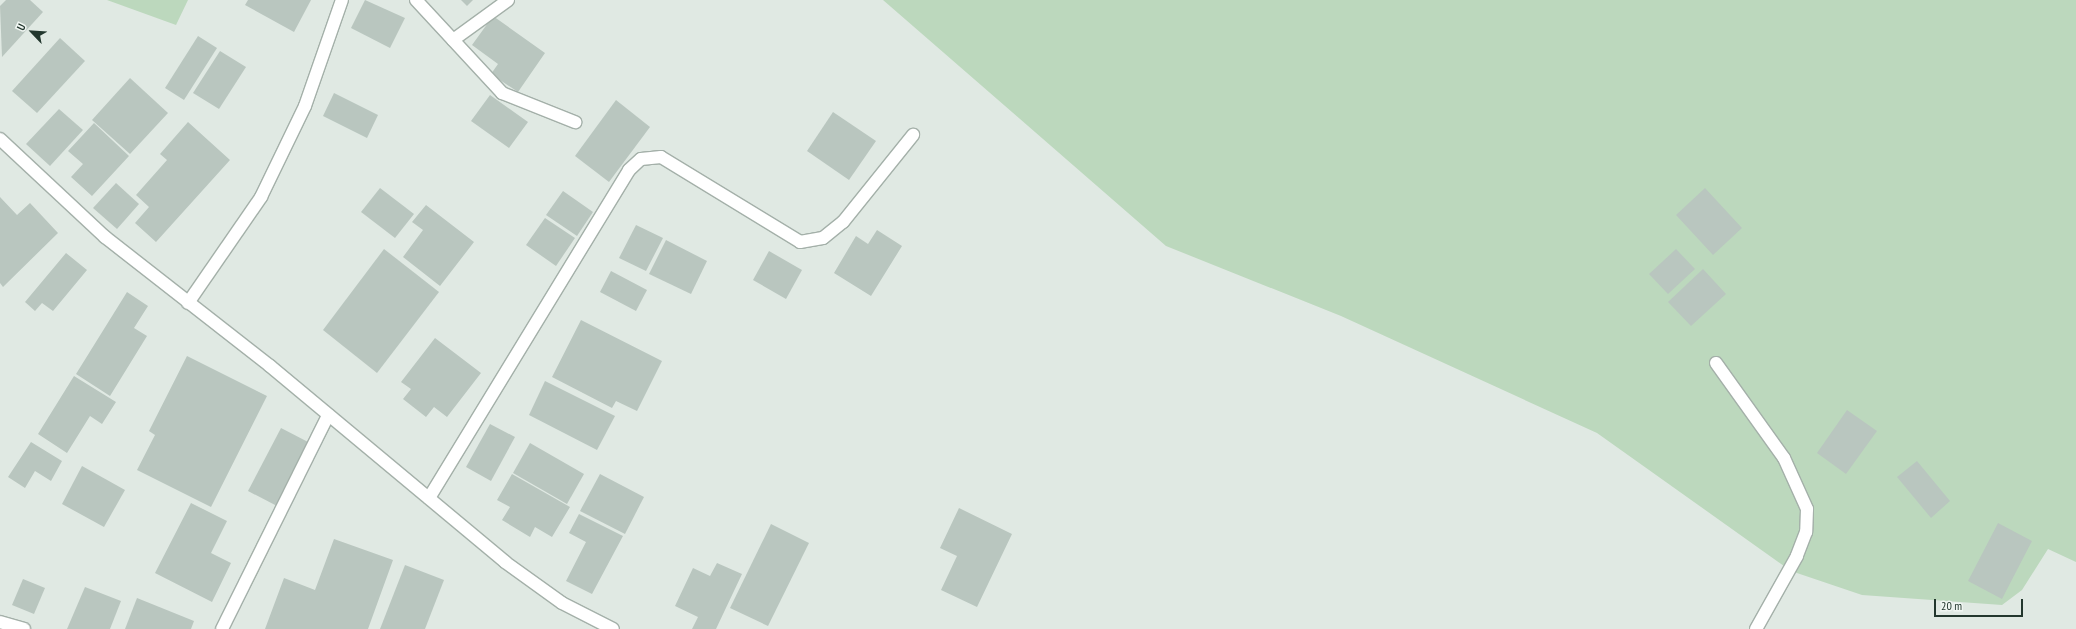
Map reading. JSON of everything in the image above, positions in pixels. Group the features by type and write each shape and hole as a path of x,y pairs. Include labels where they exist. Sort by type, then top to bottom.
{"street":[{"path":"188,303 261,197 305,106 342,0"},
{"path":"416,0 502,93 575,122"},
{"path":"453,40 508,0"},
{"path":"429,498 629,170 641,159 661,157 800,242 823,238 842,222 913,135"},
{"path":"0,140 100,232 429,498 562,603 613,629"},
{"path":"1716,363 1784,458 1808,509 1806,532 1797,556 1756,629"},
{"path":"222,629 328,415"},
{"path":"0,622 24,629"}],"green space":[{"path":"107,0 188,0 176,25"},
{"path":"883,0 2076,0 2076,562 2048,549 2022,590 2002,605 1862,595 1791,571 1597,433 1341,316 1166,246"}],"building":[{"path":"6,0 30,0 43,12 2,57 0,6"},
{"path":"248,0 311,0 294,32 245,5"},
{"path":"365,0 405,18 390,48 351,28"},
{"path":"461,0 473,0 467,6"},
{"path":"493,16 545,53 518,92 491,74 498,64 472,45"},
{"path":"198,36 217,48 184,100 165,88"},
{"path":"60,38 85,61 37,113 12,91"},
{"path":"220,51 246,67 219,109 193,93"},
{"path":"130,78 168,113 130,154 92,120"},
{"path":"334,93 378,115 367,138 323,116"},
{"path":"490,95 528,122 509,148 471,121"},
{"path":"616,100 650,127 609,182 575,156"},
{"path":"59,109 83,130 50,166 26,144"},
{"path":"833,112 876,141 849,180 807,151"},
{"path":"188,122 230,160 156,242 135,223 149,207 136,195 167,160 160,154"},
{"path":"94,123 129,156 92,196 71,177 83,164 68,151"},
{"path":"116,183 139,204 117,229 93,208"},
{"path":"380,188 414,214 395,238 361,212"},
{"path":"1705,188 1742,228 1713,255 1676,215"},
{"path":"563,191 593,212 577,236 546,215"},
{"path":"0,197 17,215 30,203 58,233 3,287 0,283"},
{"path":"426,205 474,242 440,286 403,257 423,230 412,222"},
{"path":"545,218 575,238 556,266 526,245"},
{"path":"636,225 663,238 646,271 619,258"},
{"path":"877,230 902,246 871,296 834,273 856,236 868,244"},
{"path":"666,240 707,261 691,294 649,274"},
{"path":"384,249 439,292 377,373 323,330"},
{"path":"1676,249 1695,269 1668,294 1649,274"},
{"path":"769,251 802,270 786,299 753,280"},
{"path":"66,253 87,270 53,311 42,303 35,311 25,302"},
{"path":"1703,269 1726,294 1691,326 1668,302"},
{"path":"611,271 647,290 636,311 600,292"},
{"path":"127,292 148,306 134,328 147,336 110,396 76,374"},
{"path":"581,320 662,361 637,411 616,401 612,408 552,377"},
{"path":"435,338 481,373 447,417 434,407 426,417 403,399 411,389 401,382"},
{"path":"187,356 267,396 211,507 137,470 155,435 149,431"},
{"path":"74,376 116,402 102,424 90,416 67,453 38,434"},
{"path":"545,381 615,416 597,450 529,415"},
{"path":"1847,410 1877,431 1846,474 1817,453"},
{"path":"490,424 515,437 491,481 466,467"},
{"path":"281,428 310,443 277,506 248,491"},
{"path":"31,442 62,461 51,481 35,471 25,488 8,477"},
{"path":"530,443 584,474 567,504 513,473"},
{"path":"1917,461 1950,501 1931,518 1897,477"},
{"path":"82,466 125,490 104,527 62,504"},
{"path":"512,474 570,507 552,537 535,527 530,537 502,520 510,507 497,500"},
{"path":"600,474 644,497 625,534 580,511"},
{"path":"191,503 227,521 211,553 231,563 212,602 155,573"},
{"path":"959,508 1012,534 977,607 941,590 957,556 940,548"},
{"path":"579,514 623,536 592,594 566,581 586,542 569,533"},
{"path":"1998,523 2032,541 2002,599 1968,581"},
{"path":"771,524 809,543 768,626 730,608"},
{"path":"334,539 393,560 368,629 265,629 284,578 315,590"},
{"path":"717,563 742,574 716,629 692,629 698,617 675,606 693,568 710,576"},
{"path":"405,565 444,580 425,629 380,629"},
{"path":"23,579 45,588 34,614 12,605"},
{"path":"85,587 121,601 110,629 67,629"},
{"path":"137,598 194,621 191,629 125,629"}]}
